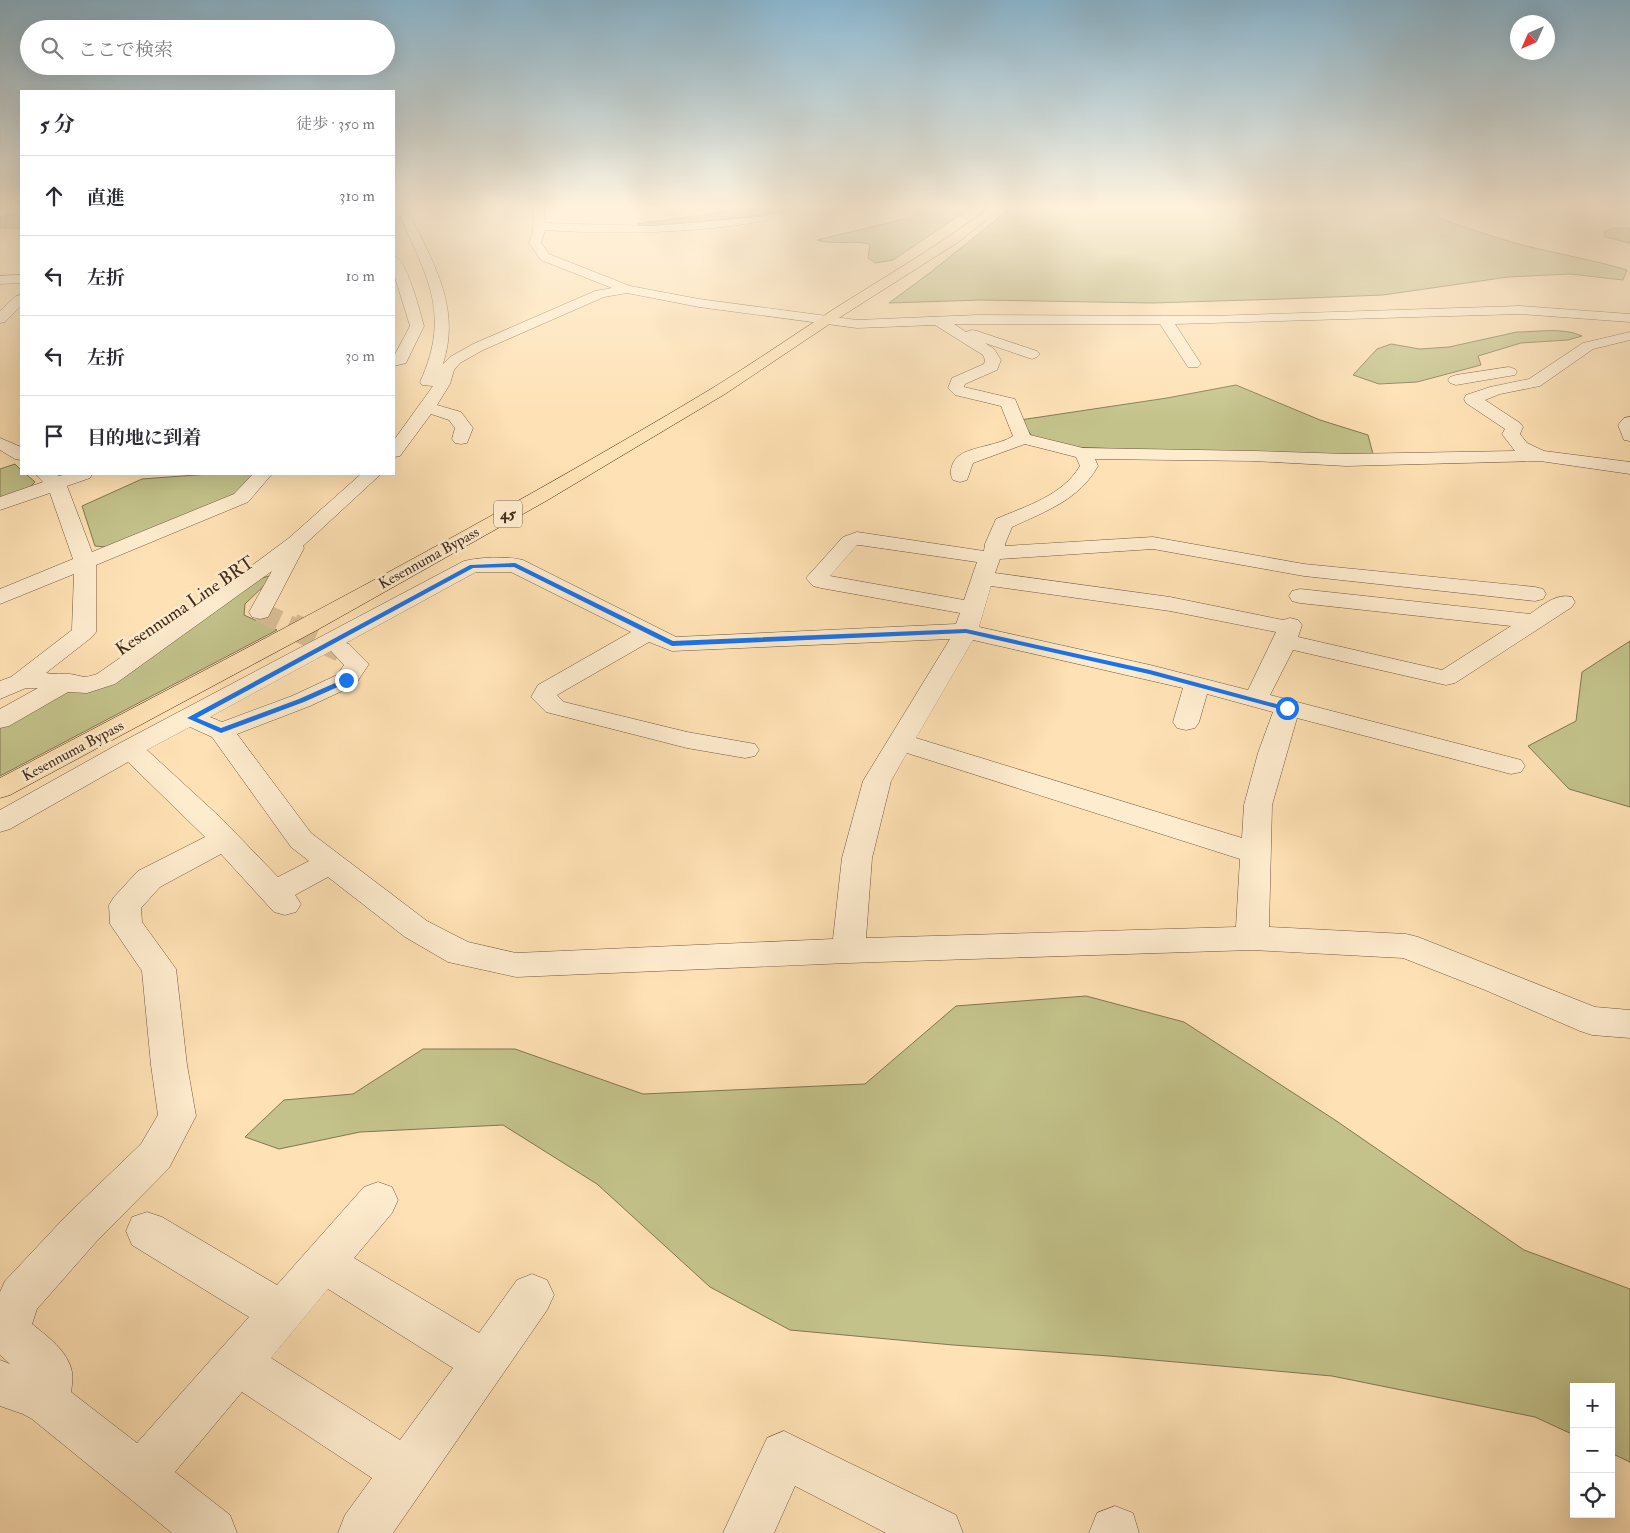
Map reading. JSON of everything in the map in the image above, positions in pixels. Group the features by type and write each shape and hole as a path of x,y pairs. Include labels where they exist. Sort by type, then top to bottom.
{"highway":[{"name":"Kesennuma Bypass","path":"0,789 310,626 539,497 719,391 893,279"}],"street":[{"path":"0,280 20,279"},
{"path":"395,431 420,398 428,383 434,369 442,338 442,312 432,279"},
{"path":"600,279 627,289 699,304 857,324 943,324 978,320 1165,320 1520,310 1630,318"},
{"path":"395,361 401,360 417,326 399,283"},
{"path":"395,451 442,384 447,369 466,352 600,294 627,289"},
{"path":"0,319 20,300"},
{"path":"1165,320 1193,364"},
{"path":"943,324 1032,354"},
{"path":"943,324 989,352 993,360 990,367 958,381 956,388 962,392 1009,403 1010,411 1022,436 1018,441 966,459 960,469 960,476"},
{"path":"1540,456 1522,447 1511,434 1514,427 1472,399 1496,390 1534,382 1588,346 1630,336"},
{"path":"1609,342 1630,352"},
{"path":"1456,380 1564,362"},
{"path":"427,407 455,416 464,428 461,439"},
{"path":"1630,422 1627,424 1630,436"},
{"path":"1020,438 1083,453 1254,456 1346,460 1540,456 1630,468"},
{"path":"0,443 20,454"},
{"path":"848,951 857,858 877,781 901,742 969,619 1003,523 1066,493 1084,478 1089,466 1083,453"},
{"path":"0,504 51,478 75,475"},
{"path":"0,597 241,498 262,475"},
{"name":"Kesennuma Line BRT","path":"0,720 66,683 188,608 274,546 310,517 355,475"},
{"path":"21,681 48,680 88,685 106,679 243,583 296,542 371,475"},
{"path":"0,691 21,681 84,632 85,562 51,478"},
{"path":"1511,766 1197,685 969,619 821,581 817,578 850,541 857,538 989,563 1170,604 1446,678 1564,602"},
{"path":"260,612 268,594 287,568 296,542"},
{"path":"989,563 1153,543 1304,570 1535,594"},
{"path":"0,822 130,749 472,566 515,565 672,644 969,619"},
{"path":"1254,700 1287,635 1300,596 1304,570"},
{"path":"1300,596 1534,621"},
{"path":"649,632 547,690 544,697 554,707 687,740 745,750"},
{"path":"221,731 301,700 346,680 357,664 341,649"},
{"path":"1186,722 1197,685"},
{"path":"1252,938 1258,805 1287,708"},
{"path":"191,718 221,731 320,868 416,930 460,953 516,965 848,951 1252,938 1406,946 1497,980 1592,1021 1630,1024"},
{"path":"901,742 1256,853"},
{"path":"130,749 225,839 280,898 320,868"},
{"path":"48,1403 49,1372 35,1355 7,1332 20,1296 81,1229 155,1156 177,1116 169,1064 159,969 126,924 124,905 149,879 225,839"},
{"path":"140,1476 378,1200"},
{"path":"147,1232 281,1312"},
{"path":"324,1263 485,1362"},
{"path":"363,1533 532,1295"},
{"path":"237,1363 407,1472"},
{"path":"0,1383 35,1395 48,1403 212,1533"},
{"path":"748,1533 784,1455 938,1533"}],"shaded area":[{"path":"922,279 1497,279 1383,295 1152,303 981,300 889,303"},
{"path":"1558,331 1575,333 1582,336 1568,340 1521,343 1478,356 1481,365 1417,382 1379,384 1353,375 1377,349 1391,344 1420,349 1449,347 1517,332"},
{"path":"1236,385 1320,420 1368,435 1373,454 1343,457 1067,447 1032,436 1020,420 1167,398"},
{"path":"15,464 20,469 20,475 27,475 35,482 28,489 0,498 0,469"},
{"path":"196,475 253,475 234,496 105,547 95,546 82,506 142,479"},
{"path":"269,576 271,579 245,604 244,615 277,630 0,776 0,724 63,689 84,690 238,595 262,578"},
{"path":"1630,641 1630,807 1569,789 1528,746 1576,721 1582,672"},
{"path":"1086,996 1184,1022 1335,1120 1524,1250 1630,1289 1630,1462 1615,1455 1615,1383 1570,1383 1570,1433 1535,1417 1332,1376 790,1330 710,1287 597,1184 503,1125 360,1132 279,1149 245,1137 284,1100 353,1094 423,1049 515,1049 643,1094 865,1084 956,1006"}],"tunnel":[{"path":"260,612 294,628"},
{"path":"292,626 341,649"}],"route":[{"path":"346,680 301,700 221,731 191,718 472,566 515,565 672,644 966,631 1150,672 1287,708"}]}
